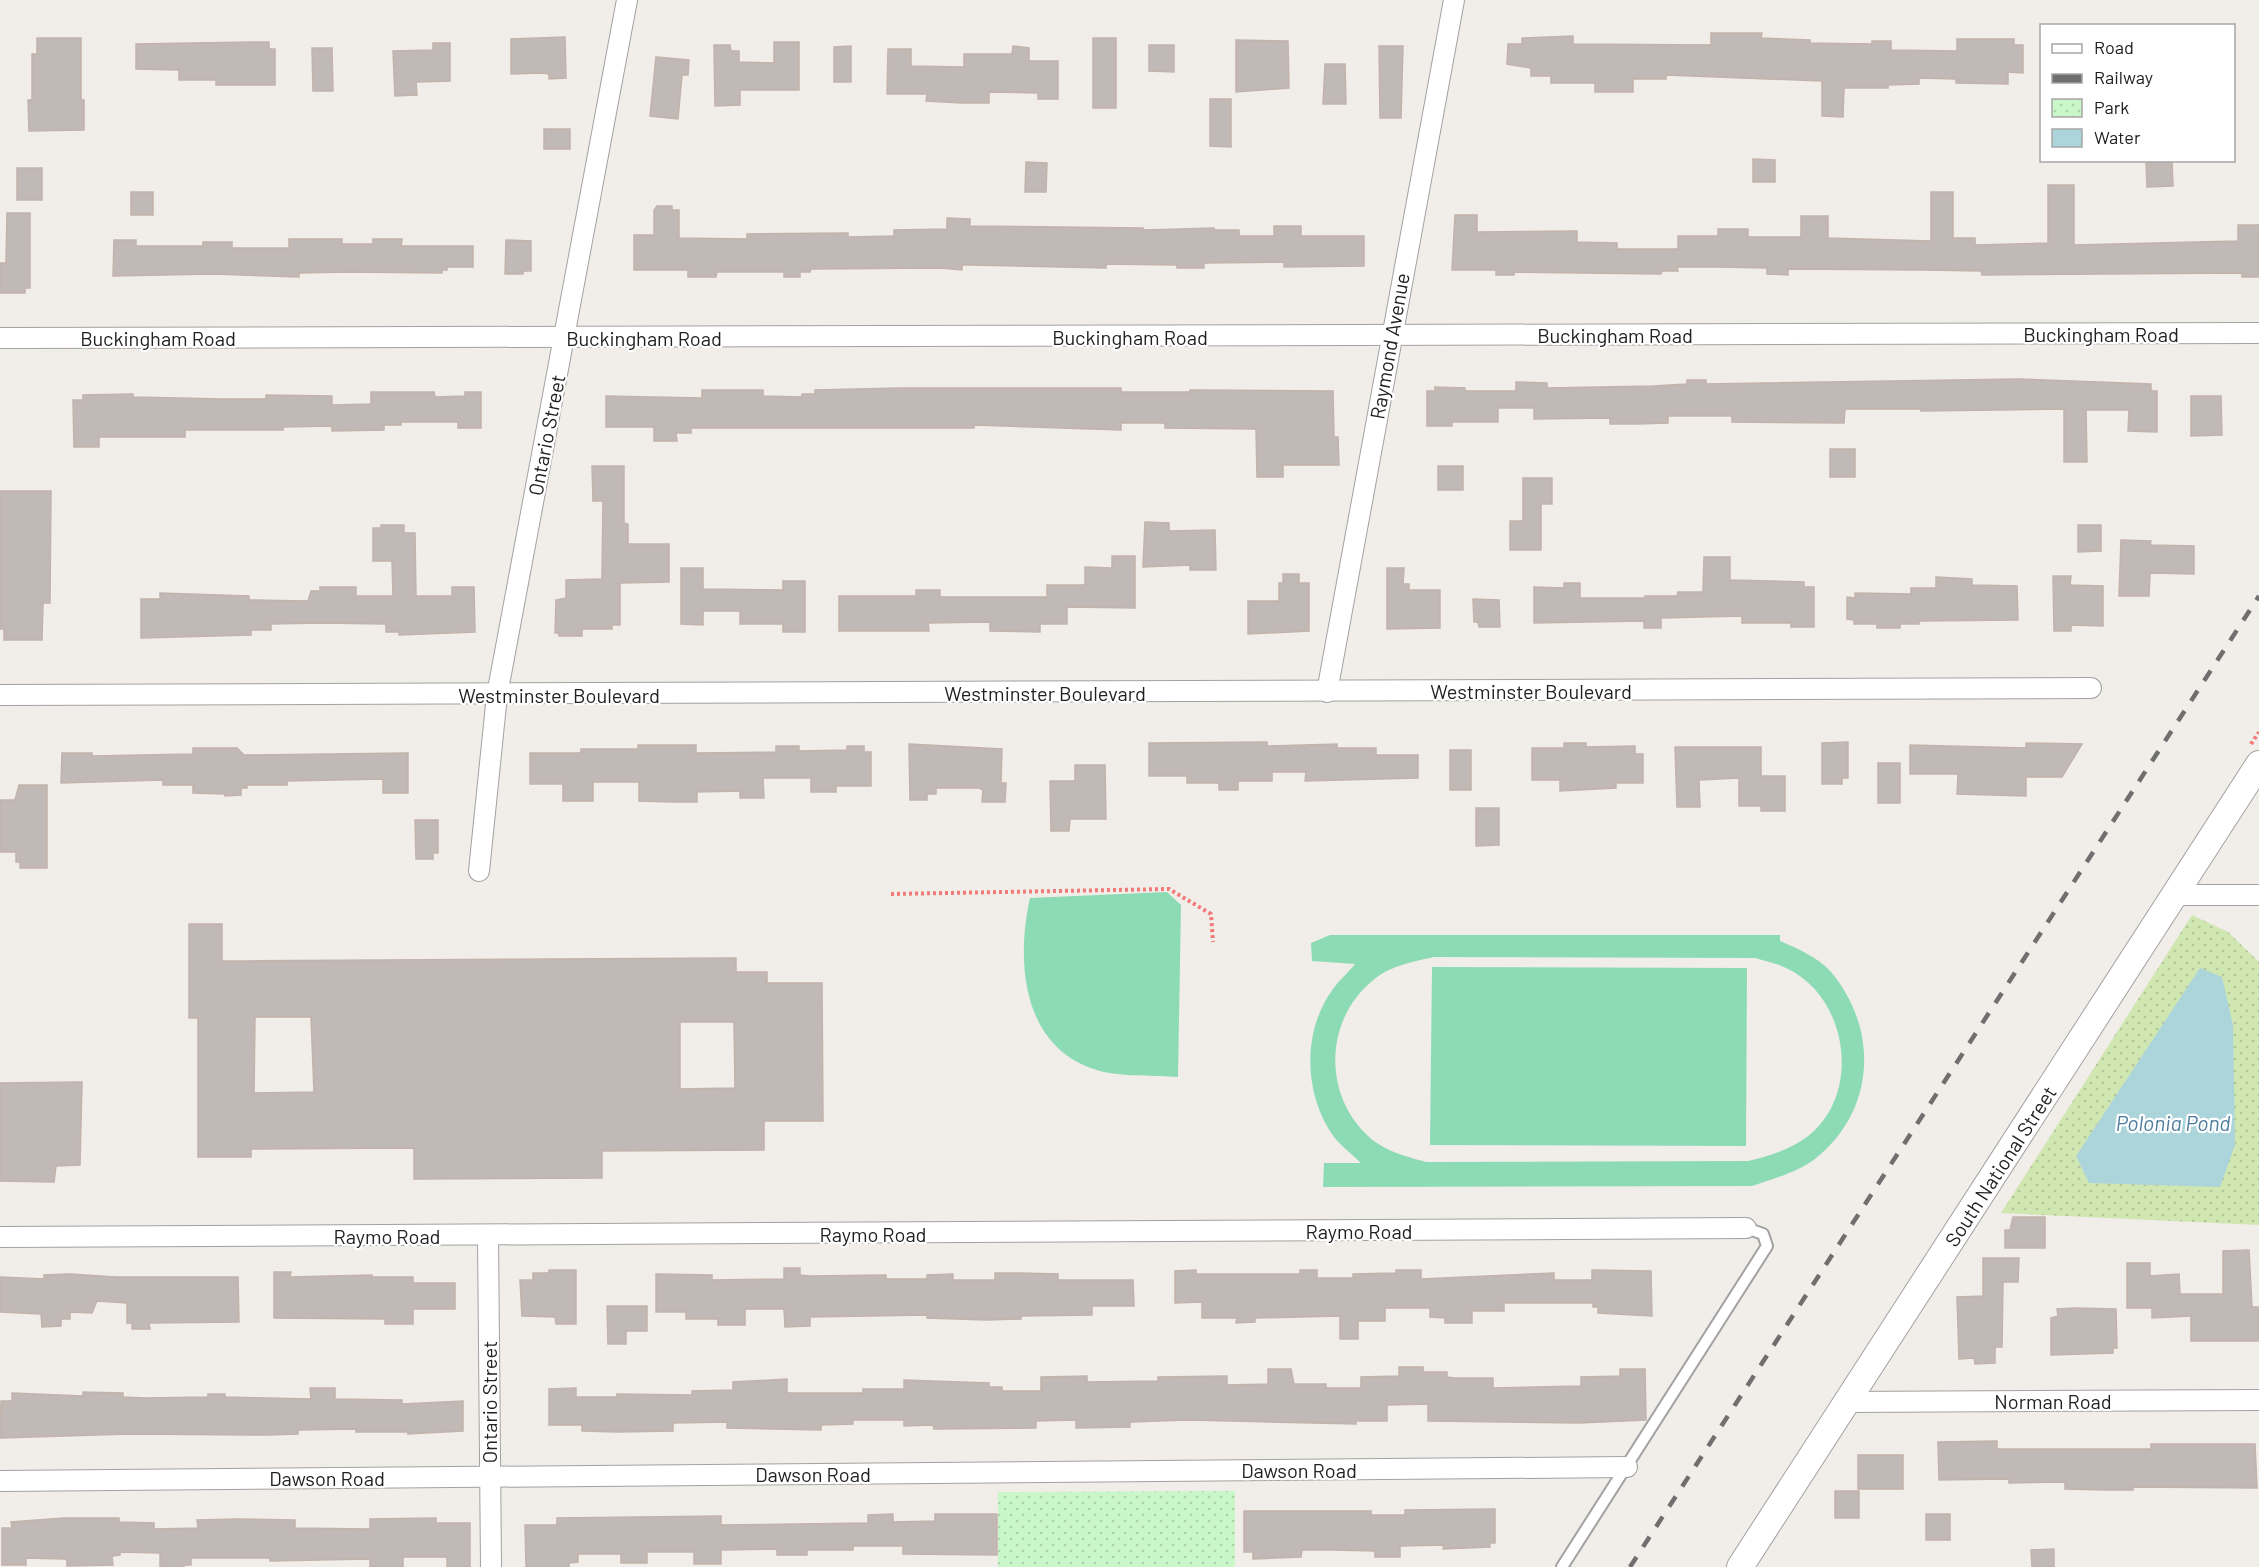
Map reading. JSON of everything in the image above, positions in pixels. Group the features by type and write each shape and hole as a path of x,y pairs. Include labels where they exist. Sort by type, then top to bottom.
{"street":[{"name":"Ontario Street","path":"479,871 497,695 627,0"},
{"name":"Raymond Avenue","path":"1327,692 1454,0"},
{"name":"Buckingham Road","path":"0,338 2259,333"},
{"name":"Westminster Boulevard","path":"0,695 2091,688"},
{"name":"South National Street","path":"1740,1567 2259,764"},
{"path":"2174,895 2259,895"},
{"name":"Raymo Road","path":"0,1237 1746,1228"},
{"name":"Ontario Street","path":"488,1236 490,1567"},
{"name":"Norman Road","path":"1847,1402 2259,1400"},
{"name":"Dawson Road","path":"0,1481 1627,1467"}],"lane":[{"path":"1562,1567 1767,1245 1763,1234 1746,1228"}],"path":[{"path":"891,894 1169,889 1211,914 1213,942"}],"green space":[{"path":"1167,892 1181,905 1178,1077 1113,1074 1077,1062 1056,1046 1041,1026 1031,1003 1025,977 1024,951 1030,898"},
{"path":"2192,915 2228,932 2259,962 2259,1225 2001,1213"},
{"path":"1330,935 1780,935 1780,941 1807,954 1826,967 1847,994 1857,1019 1863,1044 1864,1069 1860,1094 1850,1118 1835,1140 1815,1159 1777,1178 1752,1186 1323,1187 1324,1163 1361,1163 1334,1137 1324,1121 1312,1084 1310,1064 1315,1026 1322,1008 1333,988 1355,964 1312,961 1311,943","holes":["1434,957 1755,958 1782,966 1807,982 1823,1000 1835,1022 1841,1047 1841,1072 1836,1096 1825,1119 1807,1137 1771,1155 1748,1161 1426,1162 1393,1152 1371,1139 1351,1116 1342,1097 1335,1056 1338,1035 1345,1016 1356,998 1371,982 1401,965"]},
{"path":"1432,967 1747,968 1746,1146 1430,1145"},
{"path":"1235,1491 1235,1567 998,1567 998,1492"}],"water":[{"name":"Polonia Pond","path":"2200,968 2222,977 2233,1025 2235,1145 2220,1187 2089,1183 2076,1156"}],"building":[{"path":"1711,33 1762,33 1761,38 1810,40 1810,43 1872,44 1872,41 1891,41 1891,50 1957,51 1957,39 2014,39 2014,45 2023,45 2023,73 2008,72 2008,84 1956,83 1956,79 1919,78 1919,84 1888,85 1888,88 1844,88 1843,117 1822,116 1822,81 1666,75 1666,79 1633,79 1633,92 1595,92 1595,83 1551,83 1551,76 1531,76 1531,68 1507,64 1508,44 1522,44 1522,38 1573,36 1573,44 1711,45"},
{"path":"565,37 566,78 549,79 549,74 542,73 511,74 511,39"},
{"path":"37,38 81,38 81,100 84,100 84,130 29,131 28,100 32,100 32,54 37,54"},
{"path":"1093,38 1116,38 1116,108 1093,108"},
{"path":"1236,40 1288,41 1289,88 1236,92"},
{"path":"269,42 269,49 275,49 275,85 216,85 216,80 179,80 179,70 136,69 136,44"},
{"path":"774,42 799,42 799,90 740,90 740,105 715,106 714,45 730,45 731,51 739,51 739,62 774,63"},
{"path":"433,43 450,43 450,81 416,82 417,95 395,96 393,51 433,50"},
{"path":"1149,45 1174,45 1174,72 1149,71"},
{"path":"851,46 851,82 834,82 834,47"},
{"path":"1013,46 1029,48 1029,61 1058,61 1058,99 1038,99 1038,93 989,92 989,103 963,103 926,101 927,94 887,94 888,49 911,49 911,66 964,67 964,54 1012,54"},
{"path":"1379,46 1403,46 1401,118 1380,118"},
{"path":"312,48 332,48 333,91 313,91"},
{"path":"656,57 689,60 688,75 682,75 678,119 650,116"},
{"path":"1325,64 1345,64 1346,104 1323,104"},
{"path":"1210,99 1231,99 1231,147 1210,146"},
{"path":"544,129 570,129 570,149 544,149"},
{"path":"1753,159 1775,160 1775,182 1753,182"},
{"path":"1026,162 1047,163 1046,192 1025,192"},
{"path":"2146,162 2172,162 2173,186 2147,187"},
{"path":"17,168 42,168 42,200 17,200"},
{"path":"2048,185 2074,185 2074,245 2238,241 2238,225 2259,225 2259,277 2242,277 2242,273 1982,275 1981,271 1788,269 1788,275 1767,274 1767,268 1718,267 1677,267 1678,271 1662,271 1661,274 1514,272 1514,275 1496,275 1496,270 1452,270 1455,215 1477,215 1477,232 1577,231 1577,242 1617,243 1617,249 1678,249 1678,236 1718,236 1718,229 1748,229 1748,237 1801,237 1801,216 1828,216 1828,238 1931,241 1931,192 1953,192 1953,238 1975,238 1975,245 2048,243"},
{"path":"131,192 153,192 153,215 131,215"},
{"path":"657,206 672,206 672,210 679,210 679,238 747,239 747,234 848,233 848,237 894,236 894,230 947,229 947,218 970,219 970,226 1143,228 1143,230 1214,228 1214,230 1239,230 1239,236 1274,236 1274,226 1301,226 1301,236 1364,236 1364,266 1284,267 1284,262 1204,263 1204,268 1177,268 1177,265 1106,264 1106,268 962,265 962,270 941,268 811,269 810,272 800,272 800,277 784,277 784,272 717,272 716,277 688,277 688,270 634,270 634,235 654,235 654,210"},
{"path":"7,213 30,213 30,288 25,288 25,293 0,293 0,263 6,263"},
{"path":"289,239 342,239 342,244 373,244 373,239 402,239 401,246 473,246 473,267 447,267 447,270 442,270 442,273 299,273 299,277 212,274 113,276 114,240 136,240 136,246 203,246 203,242 232,242 232,248 289,248"},
{"path":"506,240 531,241 531,271 523,271 523,274 505,274"},
{"path":"2019,379 2151,384 2151,391 2157,391 2157,432 2128,431 2129,410 2086,410 2087,462 2064,462 2064,409 1921,411 1921,409 1845,409 1844,423 1732,422 1732,416 1668,416 1668,423 1610,424 1610,418 1534,419 1534,408 1498,408 1498,422 1452,422 1452,426 1427,426 1427,391 1435,391 1435,387 1465,388 1465,391 1516,391 1516,382 1547,383 1547,388 1653,386 1687,384 1687,380 1706,380 1706,384"},
{"path":"1121,388 1121,392 1333,391 1334,437 1338,437 1339,465 1283,465 1283,477 1257,477 1256,429 1165,428 1165,423 1121,423 1121,430 974,425 974,428 691,428 691,433 676,433 677,441 654,441 654,427 606,427 606,396 702,398 702,390 763,390 763,396 802,397 802,394 815,394 815,390"},
{"path":"371,392 434,392 435,397 465,396 465,392 481,392 481,428 458,428 458,422 401,422 401,425 384,425 384,430 332,431 332,426 283,427 283,430 185,430 185,437 99,437 99,447 74,447 73,400 83,400 83,395 133,394 133,397 223,399 266,399 266,395 332,396 332,405 371,404"},
{"path":"2191,396 2221,396 2222,435 2191,436"},
{"path":"1830,449 1855,449 1855,477 1830,477"},
{"path":"592,466 624,466 624,523 628,524 628,544 669,544 669,582 620,583 620,625 612,625 612,629 582,629 582,636 559,636 559,633 555,633 556,600 566,598 566,580 602,579 603,501 593,501"},
{"path":"1438,466 1463,466 1463,490 1438,490"},
{"path":"1523,478 1552,478 1552,504 1541,504 1541,550 1510,550 1510,521 1523,521"},
{"path":"0,491 51,491 50,603 43,603 42,640 4,640 4,629 0,629"},
{"path":"1145,522 1169,523 1169,531 1215,530 1216,570 1190,570 1190,565 1143,567"},
{"path":"381,525 404,525 404,533 415,533 416,596 452,596 452,587 474,587 475,632 399,635 399,632 386,632 386,624 321,623 271,624 271,630 251,630 251,635 141,638 141,599 160,599 160,593 249,596 249,600 308,601 311,591 320,591 320,587 356,587 356,596 393,596 392,561 373,561 373,528 381,528"},
{"path":"2078,525 2101,525 2101,551 2078,552"},
{"path":"2121,540 2151,541 2150,545 2194,546 2194,574 2150,573 2149,596 2119,596"},
{"path":"1112,556 1135,556 1135,608 1067,607 1067,624 1040,624 1040,632 990,631 990,622 928,623 929,631 839,631 839,596 916,596 916,590 940,590 940,597 1047,597 1047,585 1085,585 1085,567 1112,568"},
{"path":"1704,557 1730,557 1730,580 1804,582 1804,587 1814,587 1814,627 1791,627 1791,623 1742,623 1742,616 1661,618 1661,628 1644,628 1644,621 1534,623 1534,587 1564,588 1564,583 1580,583 1580,598 1645,598 1645,596 1677,596 1678,592 1703,592"},
{"path":"681,568 703,568 703,589 783,590 783,581 805,581 805,632 783,632 783,624 740,624 740,611 703,611 703,625 681,624"},
{"path":"1387,568 1404,568 1403,584 1409,584 1409,590 1440,590 1440,628 1387,629"},
{"path":"1283,574 1299,574 1299,583 1309,583 1309,631 1248,634 1248,601 1279,601 1279,583 1283,583"},
{"path":"2053,576 2071,576 2070,585 2103,586 2103,626 2071,625 2071,631 2054,631"},
{"path":"1936,577 1972,579 1972,585 2017,586 2018,620 1919,621 1919,624 1900,624 1900,628 1877,628 1877,624 1854,624 1854,620 1847,619 1847,597 1855,598 1855,593 1911,594 1911,588 1936,588"},
{"path":"1473,599 1499,600 1500,627 1479,627 1478,622 1474,622"},
{"path":"1267,742 1267,746 1337,744 1337,748 1376,748 1376,755 1418,755 1418,778 1305,781 1306,772 1272,772 1272,781 1238,781 1238,790 1219,790 1219,783 1187,783 1187,776 1149,776 1149,743"},
{"path":"1848,742 1848,778 1842,778 1842,784 1822,784 1822,743"},
{"path":"1564,743 1586,743 1586,747 1635,746 1635,754 1643,754 1643,783 1616,783 1616,788 1560,791 1560,780 1532,780 1532,748 1564,748"},
{"path":"2026,743 2082,744 2062,777 2026,777 2026,796 1957,794 1958,774 1910,774 1910,745 2026,748"},
{"path":"909,744 1002,749 1001,783 1006,783 1005,802 982,802 983,790 979,788 936,788 936,794 927,794 927,800 910,800"},
{"path":"638,745 696,745 696,753 776,752 776,746 799,746 799,751 847,750 847,746 864,746 864,752 871,752 871,786 836,786 836,792 811,792 811,778 763,778 764,798 740,798 740,791 697,792 697,802 673,802 639,801 639,782 593,782 593,801 563,801 563,784 530,784 530,753 581,753 581,749 638,749"},
{"path":"1675,747 1761,747 1761,776 1785,776 1785,811 1761,811 1761,806 1739,806 1739,778 1699,780 1700,807 1677,807"},
{"path":"193,748 237,748 244,755 408,753 408,793 383,793 383,779 287,781 287,785 247,785 247,788 241,788 241,795 225,796 225,794 193,793 193,785 163,785 163,780 61,783 62,753 92,753 92,756 193,754"},
{"path":"1450,750 1471,750 1471,790 1450,790"},
{"path":"1878,763 1900,763 1900,803 1878,803"},
{"path":"1075,765 1105,765 1106,819 1070,819 1069,831 1051,831 1050,781 1075,781"},
{"path":"19,785 47,785 47,868 20,868 20,862 16,862 16,852 0,852 0,800 15,800"},
{"path":"1476,808 1499,808 1499,845 1476,846"},
{"path":"415,820 438,820 438,853 433,853 433,859 416,859"},
{"path":"189,924 222,924 222,961 736,958 736,972 767,972 767,983 822,983 823,1121 764,1121 764,1150 602,1151 602,1178 414,1179 414,1148 251,1149 251,1157 198,1157 198,1018 189,1018","holes":["255,1017 311,1017 314,1092 254,1093","680,1022 734,1022 735,1088 680,1089"]},
{"path":"82,1082 80,1165 56,1166 54,1182 0,1181 0,1083"},
{"path":"2013,1217 2045,1217 2045,1248 2005,1248 2005,1230 2010,1230"},
{"path":"2249,1250 2252,1307 2259,1307 2259,1341 2191,1341 2191,1316 2152,1318 2152,1308 2127,1308 2127,1263 2150,1263 2150,1276 2179,1274 2180,1294 2223,1294 2223,1251"},
{"path":"1983,1258 2019,1258 2018,1282 2003,1282 2002,1347 1995,1347 1995,1363 1975,1364 1974,1358 1959,1359 1957,1297 1983,1296"},
{"path":"784,1268 800,1268 800,1275 809,1276 886,1275 886,1279 927,1279 927,1275 953,1274 953,1280 995,1280 995,1273 1020,1273 1058,1274 1058,1280 1133,1280 1134,1306 1092,1306 1092,1315 1021,1316 1021,1319 927,1318 927,1315 810,1317 810,1326 785,1327 784,1309 745,1309 745,1325 718,1325 718,1319 686,1319 686,1312 656,1312 656,1274 712,1275 712,1280 784,1279"},
{"path":"549,1270 576,1270 576,1324 556,1324 555,1317 522,1316 520,1280 533,1280 533,1273 549,1273"},
{"path":"1196,1270 1196,1274 1300,1274 1300,1270 1317,1270 1317,1278 1353,1278 1353,1274 1421,1270 1421,1279 1554,1273 1554,1280 1592,1280 1592,1270 1651,1271 1652,1316 1598,1313 1598,1307 1593,1307 1593,1303 1504,1303 1504,1311 1472,1311 1472,1323 1445,1323 1445,1318 1430,1317 1430,1308 1385,1308 1385,1321 1358,1321 1358,1339 1340,1339 1340,1316 1255,1318 1255,1322 1236,1323 1237,1318 1202,1318 1202,1302 1175,1303 1175,1271"},
{"path":"274,1272 291,1272 290,1277 372,1275 372,1277 413,1277 413,1283 455,1283 455,1309 413,1309 413,1324 385,1324 385,1319 274,1318"},
{"path":"44,1275 116,1277 238,1277 239,1322 149,1323 150,1329 132,1329 132,1323 127,1323 127,1303 97,1301 92,1313 70,1312 70,1319 61,1319 61,1326 42,1327 41,1314 0,1312 0,1277 44,1279"},
{"path":"607,1306 647,1306 647,1331 626,1331 626,1344 608,1344"},
{"path":"2057,1309 2116,1309 2117,1348 2113,1348 2113,1353 2051,1355 2051,1318 2058,1316"},
{"path":"1399,1367 1423,1367 1423,1372 1447,1372 1447,1377 1454,1378 1493,1378 1493,1388 1581,1386 1581,1377 1620,1376 1620,1369 1645,1369 1646,1420 1579,1423 1428,1421 1428,1404 1387,1405 1387,1421 1356,1421 1356,1424 1189,1420 1130,1422 1130,1427 1076,1428 1076,1420 1036,1421 1036,1428 934,1429 933,1425 904,1426 904,1420 853,1420 853,1424 821,1425 821,1430 727,1428 727,1422 673,1423 673,1431 617,1432 582,1431 582,1425 549,1425 549,1389 576,1388 576,1397 617,1397 617,1394 692,1395 692,1391 733,1390 733,1382 787,1379 787,1393 863,1393 863,1389 904,1389 904,1380 989,1383 989,1387 1002,1387 1002,1391 1041,1391 1041,1377 1087,1376 1087,1382 1158,1381 1158,1377 1227,1376 1227,1385 1268,1384 1268,1369 1291,1369 1294,1384 1326,1384 1326,1388 1361,1388 1361,1377 1399,1376"},
{"path":"310,1388 335,1388 335,1399 402,1400 402,1404 463,1401 463,1431 408,1434 408,1432 356,1432 356,1429 298,1430 298,1434 266,1435 129,1434 0,1438 1,1401 12,1401 12,1393 83,1396 83,1392 123,1393 123,1397 145,1398 208,1397 208,1394 225,1394 225,1397 311,1399"},
{"path":"1997,1441 1997,1449 2151,1449 2151,1444 2255,1444 2257,1488 2065,1489 2065,1482 2009,1483 2009,1479 1939,1480 1938,1442"},
{"path":"1858,1455 1903,1455 1903,1489 1858,1489"},
{"path":"1835,1491 1859,1491 1859,1518 1835,1518"},
{"path":"1495,1509 1495,1543 1490,1543 1490,1547 1443,1549 1444,1545 1400,1546 1400,1557 1375,1557 1375,1551 1302,1550 1301,1557 1253,1559 1253,1552 1244,1552 1244,1511 1371,1511 1371,1515 1405,1515 1405,1510"},
{"path":"893,1514 893,1522 935,1521 935,1514 997,1514 997,1555 903,1554 903,1546 853,1546 853,1550 807,1550 807,1555 777,1555 777,1549 721,1550 721,1564 694,1564 694,1552 647,1552 647,1563 621,1563 621,1554 578,1554 578,1562 569,1563 569,1567 526,1567 525,1525 557,1525 557,1518 721,1516 721,1525 868,1523 868,1515"},
{"path":"1926,1514 1950,1514 1950,1540 1926,1540"},
{"path":"64,1518 119,1518 119,1522 154,1523 154,1529 198,1528 197,1520 238,1519 295,1520 295,1528 370,1529 370,1519 436,1518 436,1523 470,1523 470,1567 447,1567 447,1557 403,1557 403,1567 370,1567 370,1559 270,1561 270,1558 191,1558 191,1565 160,1567 160,1553 120,1552 120,1555 112,1556 113,1565 67,1566 67,1560 64,1559 26,1558 26,1565 2,1565 2,1528 12,1528 11,1522"},
{"path":"2054,1549 2054,1567 2032,1567 2031,1550"}],"railway":[{"path":"1630,1567 2259,596"}]}
